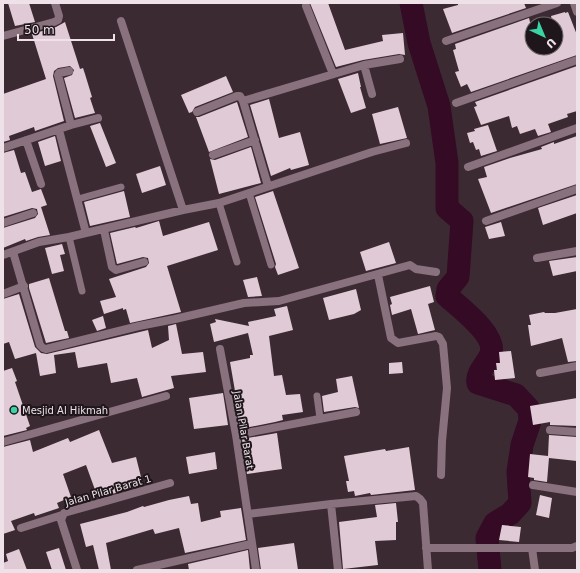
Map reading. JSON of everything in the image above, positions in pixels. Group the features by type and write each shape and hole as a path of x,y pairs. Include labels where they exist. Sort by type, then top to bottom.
{"street":[{"path":"3,36 58,20 59,16 55,3"},
{"path":"446,41 557,3"},
{"path":"574,3 577,12"},
{"path":"306,6 333,74"},
{"path":"121,21 184,210"},
{"path":"243,101 364,65 400,59"},
{"path":"456,103 577,60"},
{"path":"364,65 372,94"},
{"path":"69,71 59,73 58,75 71,125"},
{"path":"197,112 240,96 243,101 268,186"},
{"path":"3,148 71,125 98,118"},
{"path":"468,167 577,128"},
{"path":"59,130 86,233"},
{"path":"26,140 41,184"},
{"path":"213,155 255,140"},
{"path":"3,255 39,242 104,230 219,203 372,152 406,143"},
{"path":"486,221 577,188"},
{"path":"3,224 33,213"},
{"path":"104,230 112,267 114,269 116,270 144,262"},
{"path":"537,258 577,251"},
{"path":"13,252 40,345 43,348 244,303 279,301 410,265 416,269 436,272"},
{"path":"378,275 391,338 398,343 436,336 439,337 443,344 447,388 442,441 441,475"},
{"path":"3,294 24,286"},
{"name":"Jalan Pilar Barat","path":"220,349 236,435 256,570"},
{"path":"540,373 577,366"},
{"path":"3,442 166,396"},
{"path":"236,435 356,412"},
{"path":"550,430 577,432"},
{"name":"Jalan Pilar Barat 1","path":"78,570 61,520 62,515 66,512 170,483"},
{"path":"533,485 577,492"},
{"path":"248,514 416,496 422,503 428,570"},
{"path":"331,504 338,570"},
{"path":"21,528 62,515"},
{"path":"137,570 251,544"},
{"path":"426,548 572,548 577,546"},
{"path":"532,548 534,570"}],"lane":[{"path":"78,199 121,187"},
{"path":"249,193 271,265"},
{"path":"219,203 237,262"},
{"path":"69,237 82,291"},
{"path":"317,396 320,418"}],"building":[{"path":"8,3 29,3 35,22 15,26"},
{"path":"310,3 328,3 345,50 383,41 382,35 403,33 405,55 399,54 363,60 336,67"},
{"path":"458,3 524,3 526,8 452,33 443,9 458,5"},
{"path":"568,12 577,35 577,55 471,92 467,84 461,87 455,72 459,71 453,50 456,49 455,44 524,20 524,56 564,56 564,16 551,16"},
{"path":"65,22 80,69 83,68 85,74 95,113 75,118 64,78 72,75 74,70 70,66 58,68 54,71 53,76 64,121 35,131 34,127 9,136 10,140 3,142 3,94 46,79 32,34 56,27"},
{"path":"577,66 577,111 567,114 568,117 548,124 551,132 538,136 535,129 520,134 517,126 512,128 509,116 481,125 474,107 477,106 475,102"},
{"path":"358,73 366,108 351,113 338,79"},
{"path":"226,76 233,92 195,107 192,112 189,113 181,95"},
{"path":"269,99 279,138 300,132 309,165 291,170 290,168 271,176 250,105"},
{"path":"237,102 248,137 209,152 196,117"},
{"path":"398,107 407,138 380,144 372,114"},
{"path":"100,123 116,163 106,167 90,126"},
{"path":"488,125 497,151 481,156 479,149 476,150 473,142 470,143 467,133 475,131 474,129"},
{"path":"55,136 61,161 45,166 38,142"},
{"path":"577,136 577,184 491,213 478,179 487,177 484,167 542,149 541,147 554,142 554,144"},
{"path":"251,147 261,183 219,194 210,159 215,160"},
{"path":"14,150 21,173 25,172 32,192 41,189 47,205 41,207 50,235 26,241 25,239 3,248 3,228 35,218 38,214 37,209 32,208 3,217 3,153"},
{"path":"160,166 166,185 142,193 136,174"},
{"path":"124,191 130,217 90,226 84,202"},
{"path":"273,191 299,268 278,275 255,197"},
{"path":"577,195 577,213 543,225 538,208"},
{"path":"159,221 163,236 209,222 218,250 167,266 181,312 130,323 126,309 123,310 123,308 104,314 100,301 116,297 109,279 146,267 149,263 148,258 143,257 117,264 110,233 136,228"},
{"path":"501,222 505,236 489,239 485,227"},
{"path":"389,242 396,263 366,271 360,252"},
{"path":"62,244 65,254 60,255 64,271 52,274 45,248"},
{"path":"577,257 577,271 553,276 549,261"},
{"path":"257,277 262,296 248,297 243,280"},
{"path":"49,278 65,331 67,331 69,338 46,343 29,284"},
{"path":"430,286 434,302 428,304 435,330 418,334 411,309 392,315 390,305 392,304 390,297"},
{"path":"356,289 361,310 354,314 329,320 323,298"},
{"path":"19,294 35,347 41,353 47,354 148,330 152,348 169,340 168,326 176,324 182,354 203,352 206,372 171,376 174,388 142,397 137,378 111,383 107,363 78,368 75,352 54,355 56,373 40,376 36,353 15,359 9,342 3,344 3,299"},
{"path":"287,306 293,330 269,336 274,376 282,375 286,395 300,394 303,412 282,415 283,420 240,429 233,391 235,391 230,362 250,358 250,355 253,355 248,333 214,342 210,324 216,322 215,319 249,326 248,322 276,316 274,309"},
{"path":"577,309 577,361 568,362 562,338 531,346 528,325 531,325 529,315 544,312 555,313"},
{"path":"103,316 106,328 97,331 92,320"},
{"path":"511,351 515,378 495,380 494,370 497,370 496,363 500,363 499,352"},
{"path":"402,362 403,373 389,374 389,363"},
{"name":"Mesjid Al Hikmah","path":"12,368 17,381 15,382 30,426 26,428 27,430 3,436 3,371"},
{"path":"352,376 359,408 355,407 324,412 322,396 338,392 336,379"},
{"path":"223,393 228,425 194,429 189,398"},
{"path":"577,398 577,426 550,425 550,422 533,425 530,406"},
{"path":"99,430 112,463 136,457 143,485 98,498 86,465 63,474 71,497 57,503 59,508 35,516 34,513 11,521 15,530 3,534 3,447 30,440 33,452 68,438 70,442"},
{"path":"277,433 282,469 247,474 242,439"},
{"path":"549,435 577,437 577,461 549,458 547,482 534,480 534,478 528,477 530,454 548,456"},
{"path":"409,447 415,490 371,495 370,493 355,496 354,491 348,492 346,481 349,481 344,456 385,449 386,451"},
{"path":"215,452 217,469 189,474 186,457"},
{"path":"540,495 552,498 549,518 536,515"},
{"path":"189,496 191,504 198,503 201,522 221,517 220,511 241,508 246,540 185,553 179,528 155,534 153,529 106,543 111,570 99,570 93,545 86,547 80,524 127,512 143,506"},
{"path":"396,503 398,522 396,522 396,540 375,541 378,565 343,569 339,522 377,517 375,505"},
{"path":"502,525 521,527 519,542 499,540"},
{"path":"294,543 298,570 261,570 258,548"},
{"path":"59,548 66,570 52,570 46,552"},
{"path":"19,549 27,570 3,570 3,563 8,561 6,554"},
{"path":"248,550 250,570 189,570 188,564"}],"waterway":[{"path":"411,3 419,43 439,106 447,163 447,208 462,221 458,277 448,289 447,296 477,323 489,340 492,348 490,356 478,376 478,383 516,395 529,409 530,421 522,445 518,472 520,503 510,514 495,523 487,538 490,570"}],"place":[{"name":"Mesjid Al Hikmah","path":"14,410"}]}
